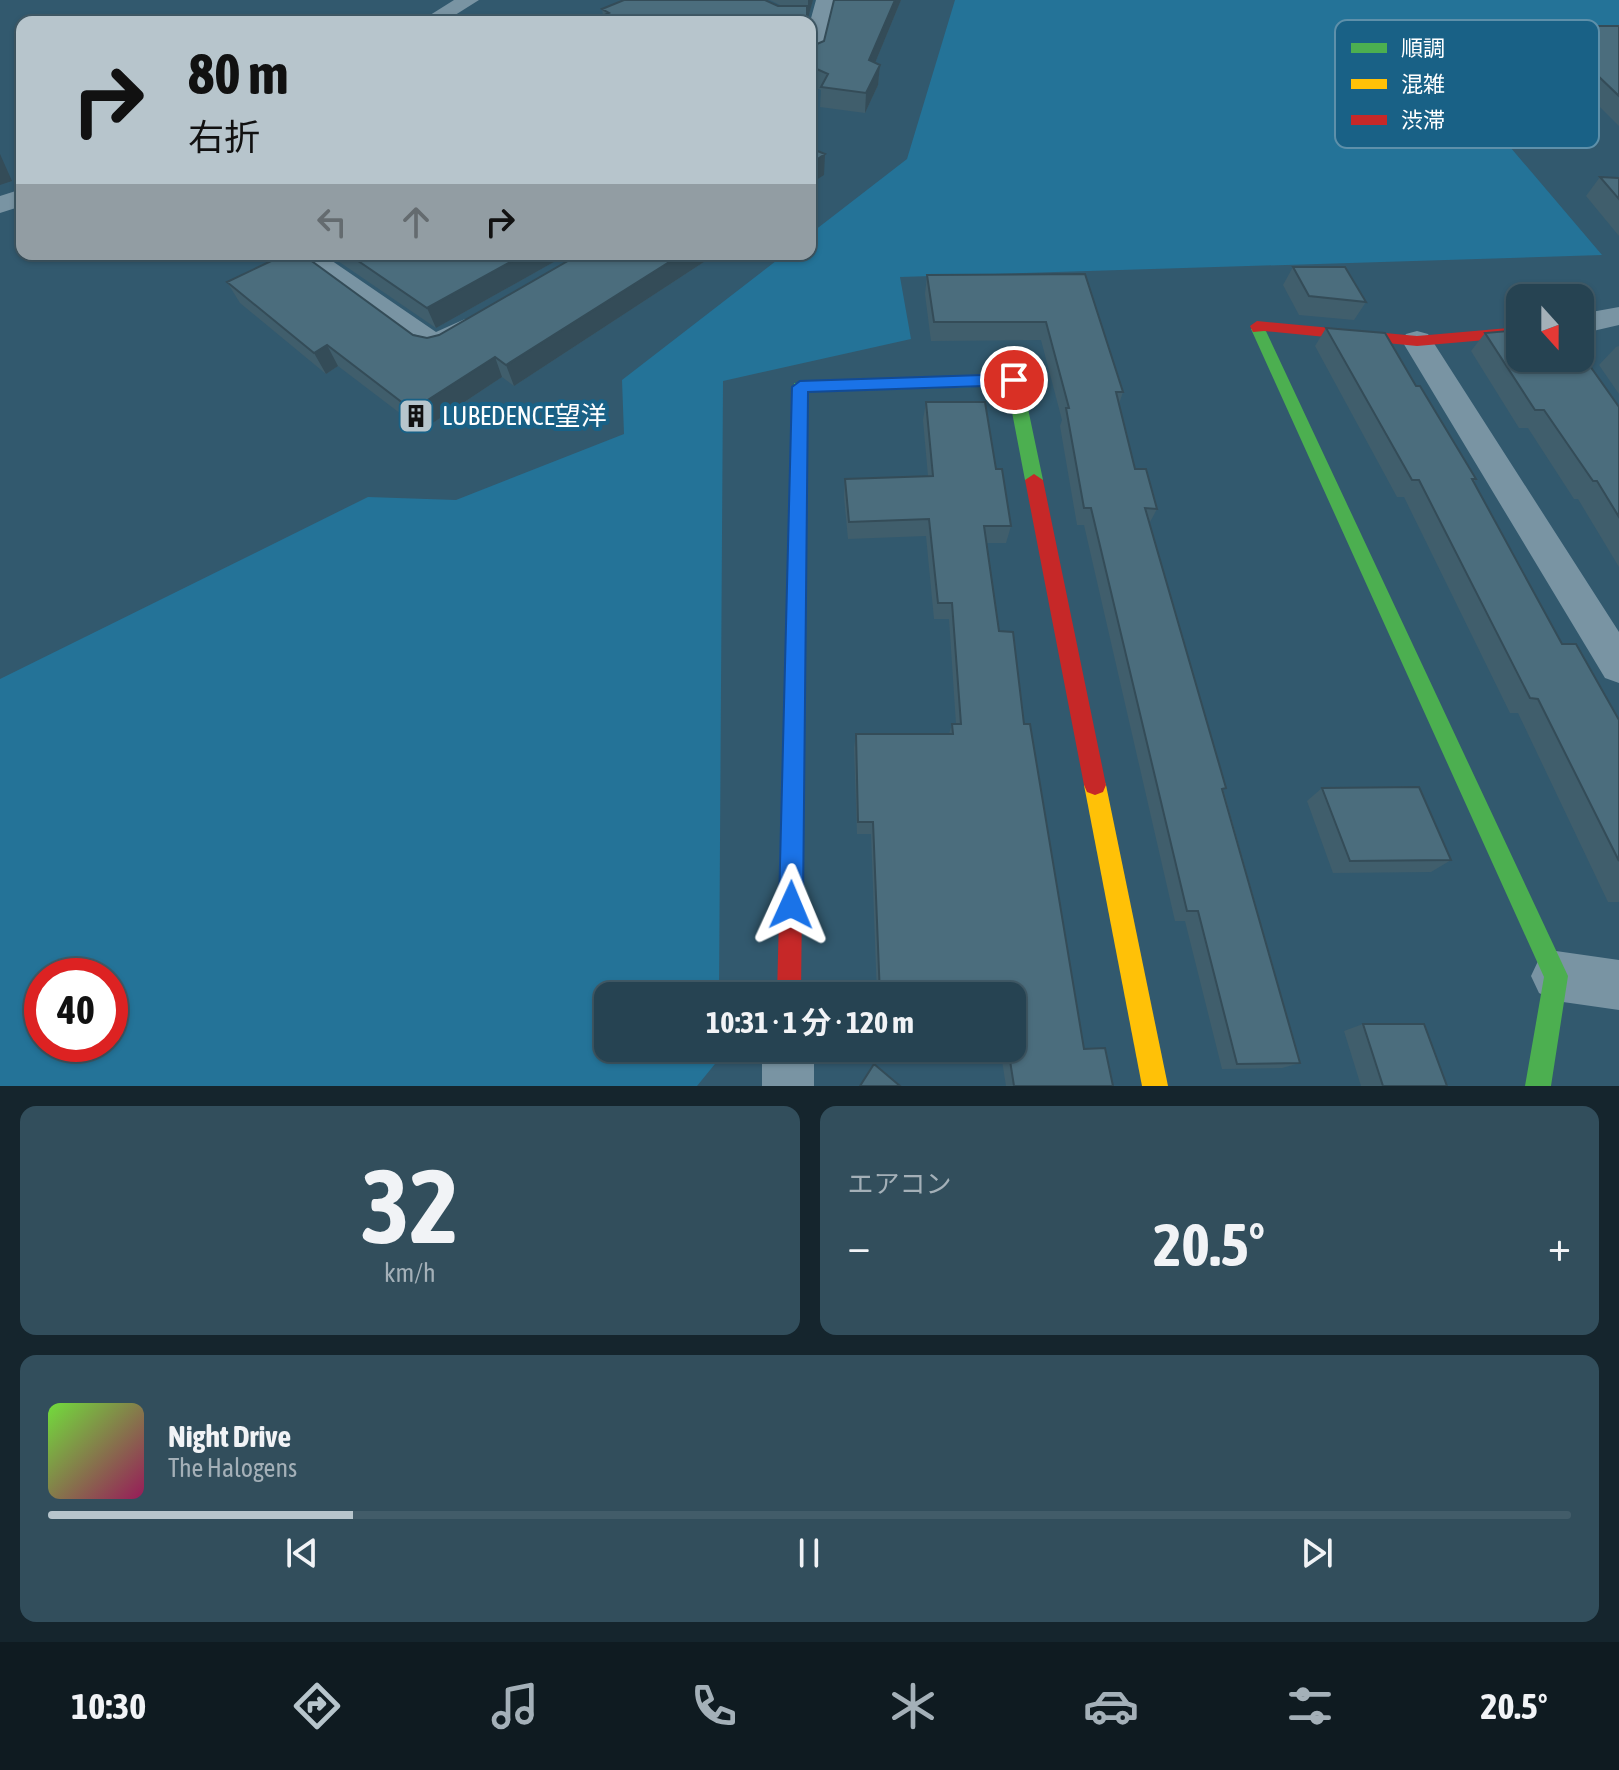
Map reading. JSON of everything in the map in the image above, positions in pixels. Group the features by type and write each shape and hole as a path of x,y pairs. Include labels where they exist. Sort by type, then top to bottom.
{"street":[{"path":"440,16 469,0"},
{"path":"816,22 826,0"},
{"path":"313,260 435,346 488,315"},
{"path":"1594,321 1619,316"},
{"path":"1506,333 1417,341 1257,326 1556,976 1538,1086"},
{"path":"1417,341 1619,666"},
{"path":"789,982 800,387 1014,380 1155,1086"},
{"path":"1556,976 1619,985"},
{"path":"788,1062 788,1086"}],"shaded area":[{"path":"955,0 1619,0 1619,28 1599,28 1599,20 1335,20 1335,148 1511,148 1602,255 900,277 911,339 723,381 719,982 594,982 594,1062 717,1062 697,1086 0,1086 0,679 368,497 456,500 624,434 622,380 777,260 816,260 816,229 907,159"}],"building":[{"path":"624,0 765,0 778,6 807,6 807,16 603,16 609,13 602,9"},
{"path":"834,0 895,0 869,60 880,65 866,93 821,87 828,74 816,69 816,44 824,41"},
{"path":"1599,26 1619,26 1619,96 1599,77"},
{"path":"816,150 825,154 816,160"},
{"path":"1600,177 1619,178 1619,199"},
{"path":"273,260 310,260 413,335 427,338 439,335 570,260 672,260 506,365 495,357 412,410 327,345 314,353 227,282"},
{"path":"357,260 514,260 427,308"},
{"path":"1293,267 1345,267 1366,302 1309,296"},
{"path":"1085,274 1123,392 1116,392 1135,469 1146,469 1157,509 1145,508 1226,788 1222,789 1300,1063 1237,1064 1198,911 1187,911 1091,508 1084,508 1066,408 1069,408 1046,322 934,322 927,275"},
{"path":"1326,328 1385,333 1476,479 1472,479 1562,644 1576,644 1619,720 1619,861 1538,699 1530,698 1419,480 1412,480"},
{"path":"1506,331 1506,365 1485,333"},
{"path":"1510,372 1594,372 1619,407 1619,517 1597,481 1593,481 1544,410 1535,410"},
{"path":"926,402 985,402 996,469 1002,469 1011,526 984,526 999,631 1013,632 1024,724 1030,724 1084,1049 1105,1048 1113,1086 1014,1086 1010,1062 1026,1062 1026,982 879,982 873,822 858,822 856,734 953,734 952,724 961,724 952,603 938,603 929,519 849,522 845,479 933,476"},
{"path":"1419,787 1451,860 1350,861 1322,788"},
{"path":"1363,1024 1424,1024 1447,1086 1383,1086"},
{"path":"874,1064 900,1086 860,1086"}],"traffic: fast":[{"path":"1258,329 1556,976 1538,1086"},
{"path":"794,716 800,387 1014,380 1034,480"}],"traffic: slow":[{"path":"1095,785 1155,1086"}],"traffic: jam":[{"path":"1258,329 1257,326 1417,341 1506,333"},
{"path":"1034,480 1095,785"},
{"path":"789,982 794,716"}],"place":[{"name":"LUBEDENCE望洋","path":"416,416"}],"route":[{"path":"791,905 800,387 1014,380"}]}
